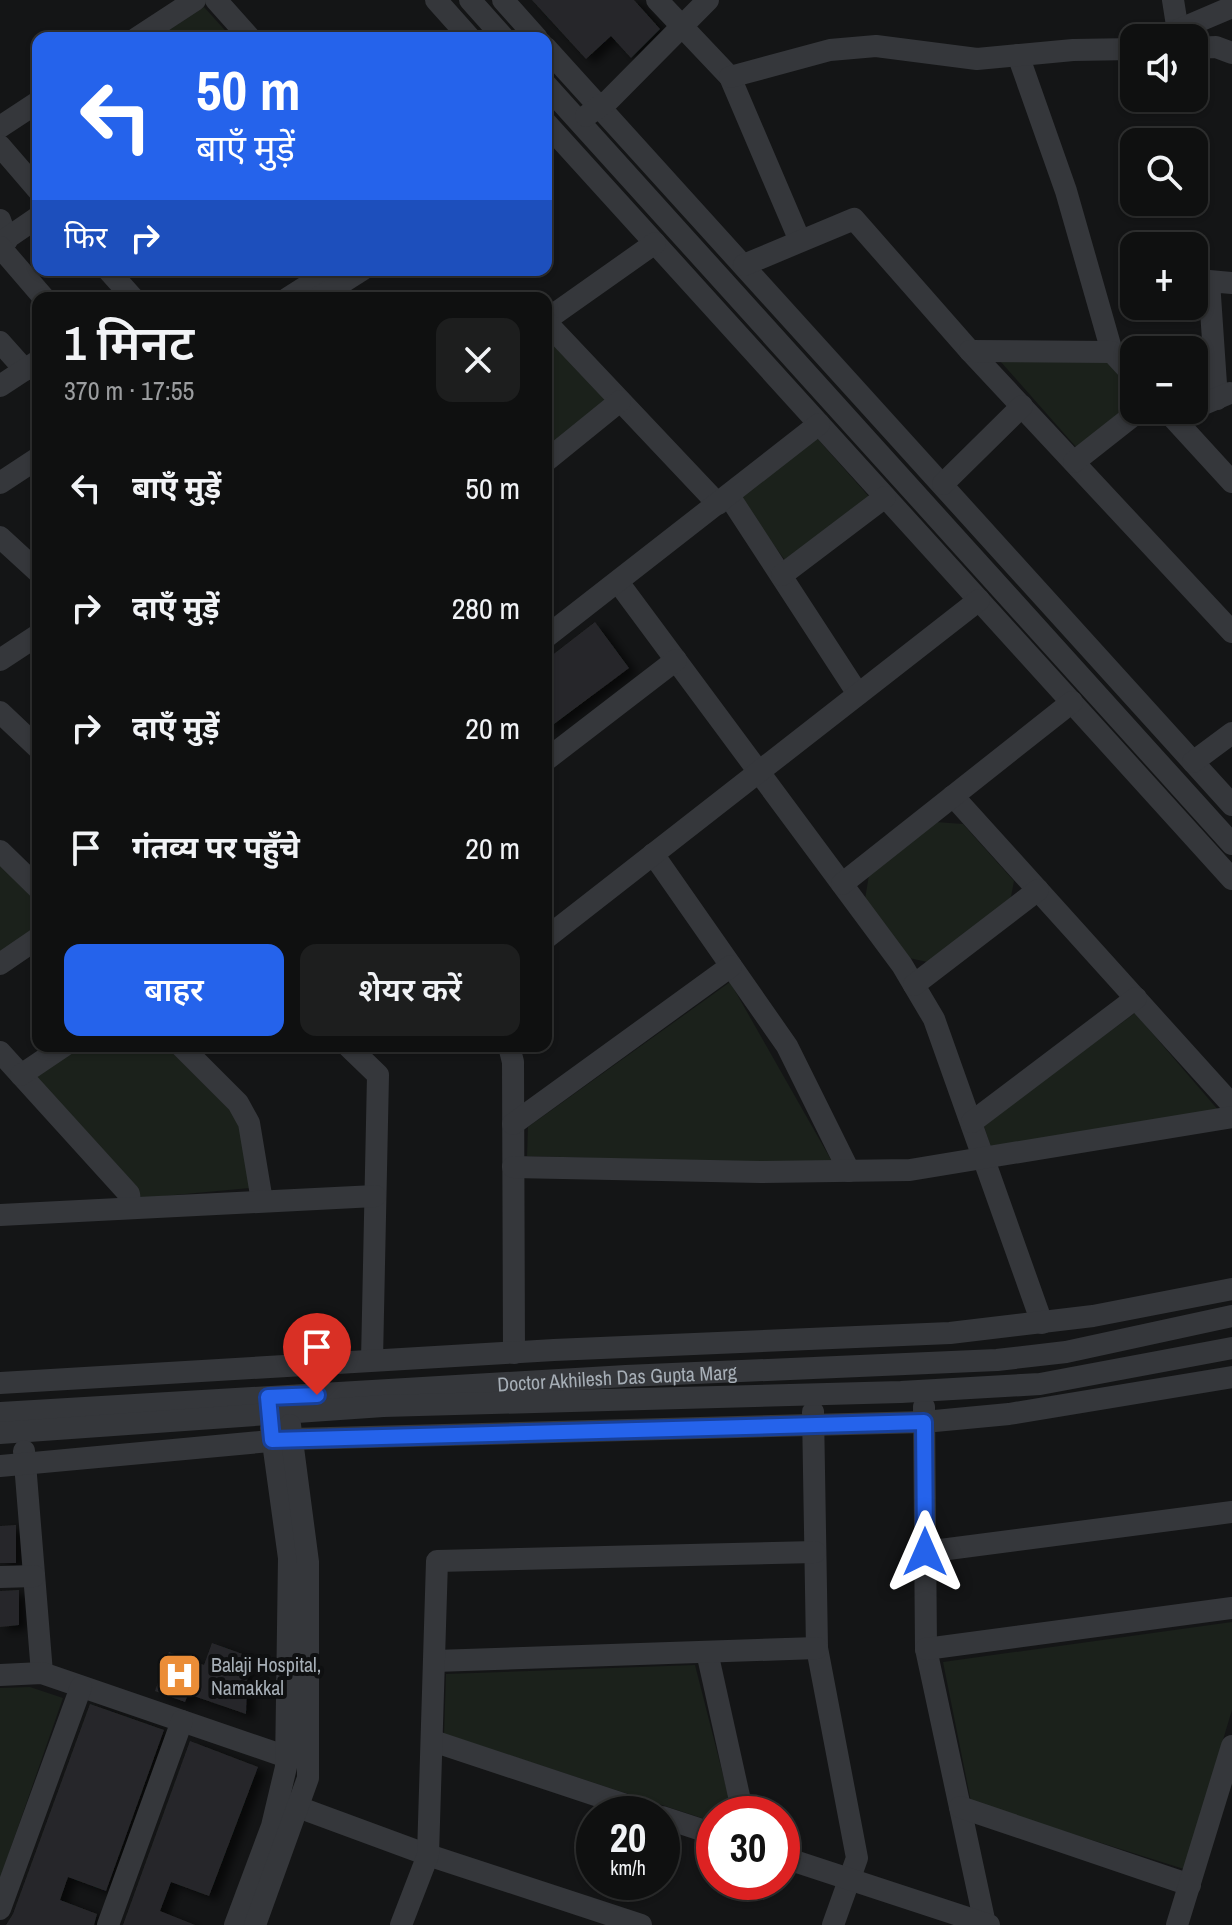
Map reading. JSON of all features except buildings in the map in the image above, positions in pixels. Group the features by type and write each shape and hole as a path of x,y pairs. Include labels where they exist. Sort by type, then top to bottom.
{"street":[{"path":"146,32 195,0"},
{"path":"216,0 245,32"},
{"path":"436,0 465,32"},
{"path":"470,0 499,32"},
{"path":"503,0 532,32"},
{"path":"657,0 730,77 800,241"},
{"path":"552,136 599,107 708,0"},
{"path":"1173,0 1177,24"},
{"path":"1199,24 1232,7"},
{"path":"730,77 830,50 876,46 977,59 1120,50"},
{"path":"1208,47 1232,53"},
{"path":"552,55 1232,805"},
{"path":"1018,55 1066,191 1112,352 1120,361"},
{"path":"552,92 1232,844"},
{"path":"0,127 32,106"},
{"path":"552,138 655,243 1232,879"},
{"path":"0,146 32,183"},
{"path":"744,265 854,219 970,351 1232,632"},
{"path":"32,220 2,237 40,292"},
{"path":"552,317 655,243"},
{"path":"113,276 128,292"},
{"path":"297,292 323,276"},
{"path":"327,292 353,276"},
{"path":"1224,396 1209,281 1232,283"},
{"path":"552,327 620,401 723,500 782,575 858,694"},
{"path":"0,342 32,365 0,386"},
{"path":"970,351 1112,352"},
{"path":"552,456 620,401"},
{"path":"943,484 1022,406"},
{"path":"552,632 819,424"},
{"path":"1074,462 1122,424"},
{"path":"1190,424 1232,482"},
{"path":"0,483 32,474"},
{"path":"0,500 32,476"},
{"path":"782,575 885,497"},
{"path":"0,537 32,566"},
{"path":"618,582 842,884 914,985 934,1019 1042,1323"},
{"path":"552,933 979,600"},
{"path":"0,660 32,639"},
{"path":"552,755 676,660"},
{"path":"842,884 1072,702"},
{"path":"0,712 32,742"},
{"path":"1193,762 1232,733"},
{"path":"953,796 1232,1105"},
{"path":"0,851 32,882"},
{"path":"653,854 787,1046 849,1171"},
{"path":"914,985 1038,890"},
{"path":"0,964 32,942"},
{"path":"513,1124 731,966"},
{"path":"972,1122 1136,998"},
{"path":"0,1052 129,1194 131,1208"},
{"path":"21,1075 55,1052"},
{"path":"187,1052 238,1103 249,1123 262,1201"},
{"path":"354,1052 378,1075 372,1360"},
{"path":"510,1052 514,1353"},
{"path":"513,1167 910,1170 1232,1117"},
{"path":"0,1215 375,1196"},
{"path":"0,1383 616,1347 950,1333 1093,1316 1232,1289"},
{"name":"Doctor Akhilesh Das Gupta Marg","path":"0,1413 277,1405 997,1360 1066,1352 1232,1316"},
{"path":"607,1385 616,1347"},
{"name":"Doctor Akhilesh Das Gupta Marg","path":"607,1385 813,1395 924,1391 1040,1384 1232,1348"},
{"path":"0,1466 282,1439 924,1422 1009,1414 1232,1377"},
{"path":"924,1391 926,1649 987,1924"},
{"path":"813,1395 817,1648 857,1858 833,1925"},
{"path":"235,1925 288,1804 308,1778 308,1562 277,1405"},
{"name":"Doctor Akhilesh Das Gupta Marg","path":"0,1433 277,1405"},
{"path":"23,1431 42,1673"},
{"path":"255,1925 288,1804 289,1558 282,1439"},
{"path":"925,1552 1232,1512"},
{"path":"401,1925 428,1855 437,1561 815,1552"},
{"path":"0,1577 34,1576"},
{"path":"926,1649 1232,1608"},
{"path":"435,1661 817,1648"},
{"path":"707,1652 739,1796"},
{"path":"0,1675 42,1673 287,1757"},
{"path":"0,1909 81,1687"},
{"path":"108,1925 182,1721"},
{"path":"433,1741 599,1796"},
{"path":"1177,1925 1232,1746"},
{"path":"288,1804 428,1855 641,1925"},
{"path":"960,1807 1190,1885"},
{"path":"800,1863 987,1924"}],"shaded area":[{"path":"204,7 227,32 166,32"},
{"path":"552,343 607,400 552,445"},
{"path":"1000,361 1109,362 1120,374 1120,414 1076,447"},
{"path":"816,437 872,500 787,563 739,497"},
{"path":"936,822 963,824 1014,881 1010,902 932,963 909,958 865,899 869,875"},
{"path":"0,863 32,895 32,930 0,952"},
{"path":"730,982 834,1165 527,1156 528,1127"},
{"path":"1135,1013 1219,1111 992,1150 983,1124"},
{"path":"68,1052 173,1052 232,1111 244,1138 250,1188 142,1198 33,1076"},
{"path":"1232,1622 1232,1710 1184,1869 971,1802 943,1662"},
{"path":"695,1665 728,1796 696,1796 696,1816 680,1811 680,1796 634,1796 444,1734 446,1674"},
{"path":"30,1687 63,1698 0,1879 0,1688"}],"place":[{"name":"Balaji Hospital, Namakkal","path":"180,1675"}],"route":[{"path":"317,1395 268,1397 272,1440 924,1422 925,1552"}]}
